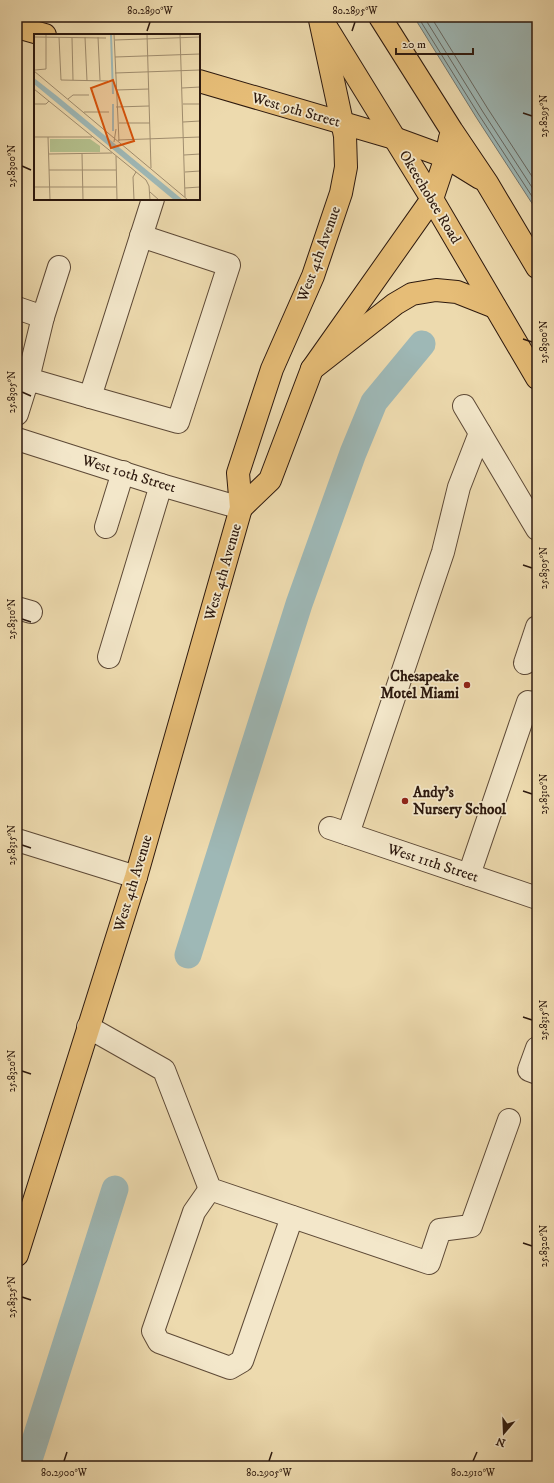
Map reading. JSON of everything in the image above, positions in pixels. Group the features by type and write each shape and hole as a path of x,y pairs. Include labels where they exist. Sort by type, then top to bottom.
{"main road":[{"name":"West 4th Avenue","path":"18,1250 136,877 241,508 238,473 272,369 313,276 341,193 346,167 346,147 320,17"},
{"name":"Okeechobee Road","path":"320,17 432,199 537,378"},
{"path":"380,17 452,131 487,183 537,267"},
{"path":"17,27 42,34"},
{"name":"West 9th Street","path":"200,81 394,138 446,157 487,183"},
{"name":"West 4th Avenue","path":"241,508 270,480 312,369 432,199 446,157 452,131"},
{"path":"312,369 395,304 412,294 436,290 457,292 495,307"}],"street":[{"path":"90,397 153,200"},
{"path":"22,377 178,422 229,265 141,236"},
{"path":"17,414 22,377 44,317 59,267"},
{"path":"17,308 44,317"},
{"path":"464,406 537,529"},
{"name":"West 11th Street","path":"480,433 459,487 443,552 339,831 537,898"},
{"name":"West 10th Street","path":"17,438 161,485 241,508"},
{"path":"106,527 123,472"},
{"path":"109,657 161,485"},
{"path":"525,663 537,626"},
{"path":"469,875 528,702 537,706"},
{"path":"17,840 136,877"},
{"path":"88,1027 164,1070 210,1189"},
{"path":"537,1048 529,1070 537,1072"},
{"path":"210,1189 429,1263 440,1230 471,1226 509,1120"},
{"path":"210,1189 194,1212 153,1331 159,1342 230,1368 242,1361 292,1217"}],"water":[{"path":"414,17 537,17 537,211 476,117"}],"waterway":[{"path":"188,955 299,604 353,453 374,402 422,344"},
{"path":"27,1466 115,1189"}],"place":[{"name":"Chesapeake Motel Miami","path":"467,685"},
{"name":"Andy's Nursery School","path":"405,801"}]}
